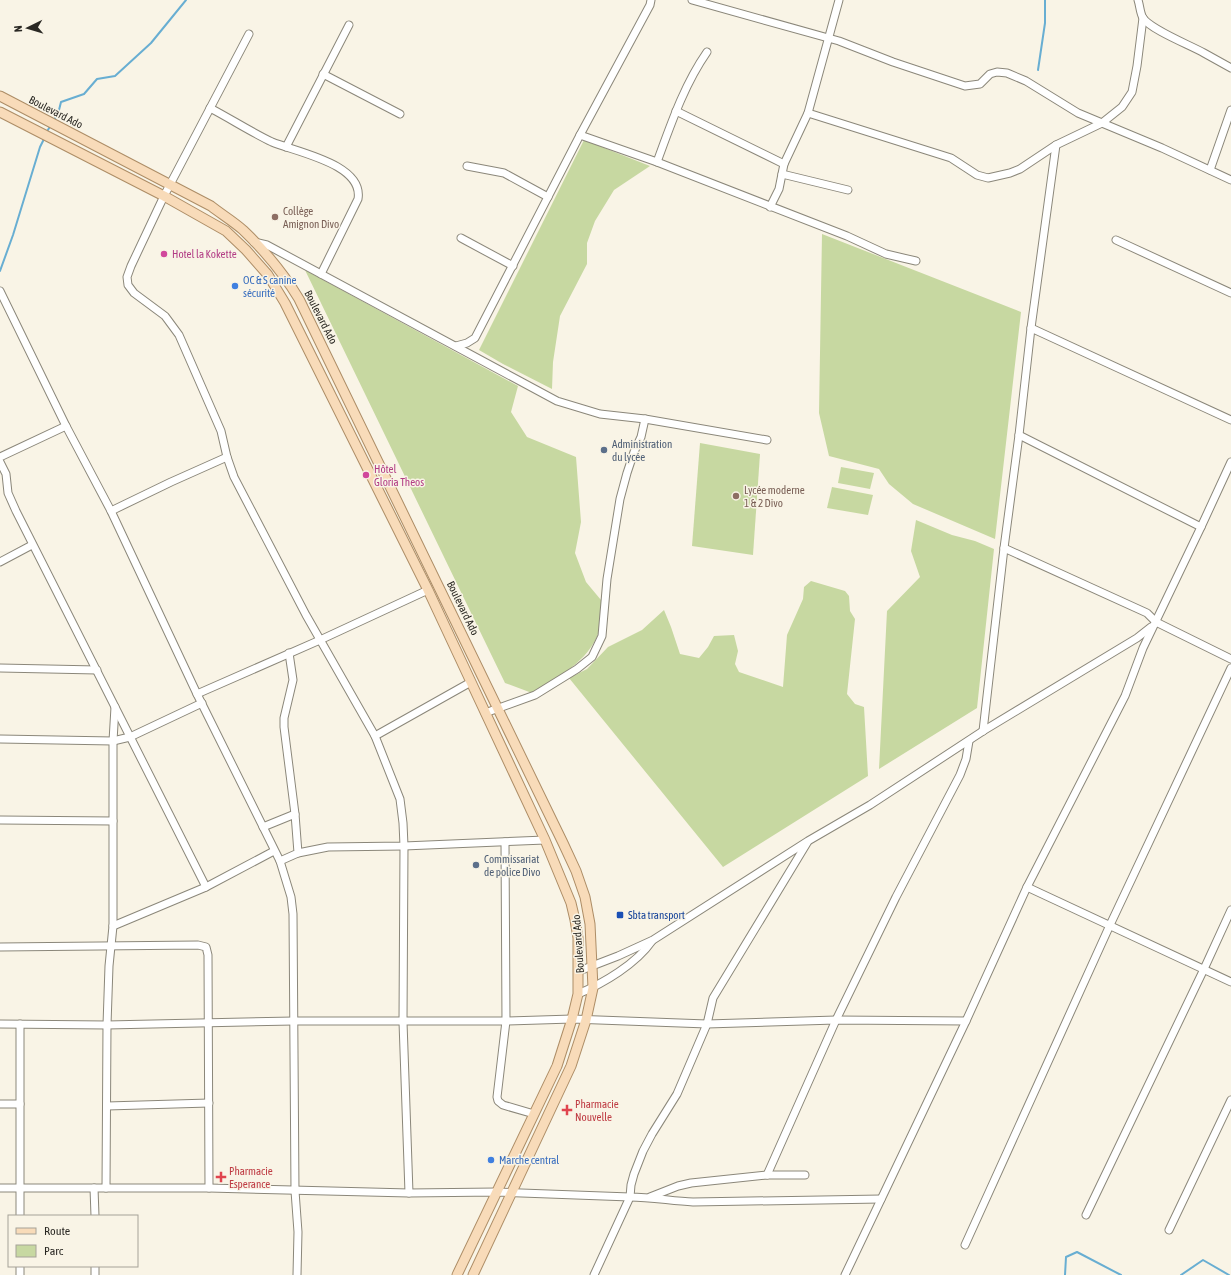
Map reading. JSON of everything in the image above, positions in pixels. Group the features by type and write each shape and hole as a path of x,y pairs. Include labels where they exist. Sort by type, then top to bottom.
{"main road":[{"name":"Boulevard Ado","path":"0,96 211,206 242,230 272,260 288,280 300,299 576,871 585,897 590,924 593,988 586,1020 571,1066 473,1275"},
{"name":"Boulevard Ado","path":"0,112 52,140 164,196 226,231 246,250 268,275 285,302 428,590 545,840 573,911 578,938 579,971 578,994 572,1019 557,1066 457,1275"}],"street":[{"path":"456,346 467,343 475,338 580,135 650,5 651,0"},
{"path":"692,0 839,41 894,62 965,86 980,84 990,74 998,72 1007,73 1026,81 1078,113 1162,148 1231,180"},
{"path":"770,207 779,189 784,164 808,113 839,0"},
{"path":"808,113 951,158 977,176 988,178 1020,169 1056,145 1102,123 1122,107 1132,92 1137,66 1143,18 1138,0"},
{"path":"1143,18 1161,31 1231,68"},
{"path":"286,147 349,25"},
{"path":"248,34 164,196 131,266 127,277 128,285 134,293 165,316 179,335 221,431 227,457 234,477 306,615 375,736 400,799 404,823 403,1022 409,1193"},
{"path":"657,162 676,111 689,82 707,52"},
{"path":"323,74 400,114"},
{"path":"210,108 271,141 334,165 354,180 359,193 358,199 321,274"},
{"path":"1210,170 1231,110"},
{"path":"676,111 784,164"},
{"path":"580,135 657,162 847,236 886,254 916,261"},
{"path":"983,731 1031,328 1056,145"},
{"path":"467,166 504,173 548,197"},
{"path":"782,174 848,190"},
{"path":"461,238 513,266"},
{"path":"1116,240 1231,293"},
{"path":"254,242 267,245 557,401 600,414 645,419 767,440"},
{"path":"0,290 66,426 111,511 197,694 280,861 291,897 293,914 295,1191 298,1232 297,1275"},
{"path":"1031,328 1231,420"},
{"path":"485,712 535,695 577,669 592,657 602,636 607,579 620,499 626,473 641,437 645,419"},
{"path":"0,457 66,426"},
{"path":"1019,435 1201,527"},
{"path":"111,511 227,457"},
{"path":"0,462 6,474 10,500 206,887"},
{"path":"845,1275 966,1021 1027,887 1125,696 1143,648 1231,462"},
{"path":"0,562 32,545"},
{"path":"1004,548 1147,613 1156,622 1231,659"},
{"path":"197,694 320,640 428,590"},
{"path":"579,971 618,956 653,940 808,841 870,805 983,731 1137,638 1156,622"},
{"path":"290,653 293,680 284,718 284,727 295,814 298,853"},
{"path":"0,668 97,670"},
{"path":"965,1245 1110,925 1231,668"},
{"path":"375,736 472,682"},
{"path":"0,739 113,741 130,737 202,703"},
{"path":"106,1188 108,979 113,926 113,741 115,707"},
{"path":"767,1175 836,1020 896,897 960,775 966,759 969,741"},
{"path":"263,827 295,814"},
{"path":"0,820 113,821"},
{"path":"280,861 298,853 328,847 404,846 545,840"},
{"path":"594,1275 630,1197 632,1179 643,1151 677,1094 707,1024 717,990 808,841"},
{"path":"505,842 506,1022 497,1097 498,1101 503,1105 534,1114"},
{"path":"113,926 206,887 274,851"},
{"path":"1027,887 1231,982"},
{"path":"1086,1215 1204,970 1231,910"},
{"path":"578,994 593,988 619,971 645,951 653,940"},
{"path":"0,947 198,945 206,947 208,955 209,1188"},
{"path":"0,1024 107,1025 294,1021 506,1022 572,1019 707,1024 836,1020 966,1021"},
{"path":"20,1024 20,1215"},
{"path":"1169,1230 1231,1100"},
{"path":"107,1106 209,1103"},
{"path":"0,1104 20,1104"},
{"path":"650,1197 678,1186 767,1175 805,1175"},
{"path":"0,1188 209,1188 409,1193 496,1192 650,1197 665,1200 693,1202 881,1199"},
{"path":"94,1188 94,1215"}],"green space":[{"path":"584,140 650,166 614,190 595,221 587,243 587,264 560,316 553,362 552,389 479,350"},
{"path":"822,234 1021,312 995,539 913,504 889,484 879,469 829,456 819,413"},
{"path":"305,270 518,386 511,412 527,437 576,457 581,522 575,553 586,582 601,600 600,627 588,652 580,660 562,675 532,693 505,683"},
{"path":"700,443 760,454 753,555 692,546"},
{"path":"841,467 874,473 870,489 838,483"},
{"path":"832,487 873,495 868,515 827,508"},
{"path":"916,520 952,535 975,541 994,549 977,708 879,769 887,611 920,577 911,551"},
{"path":"811,581 845,591 849,596 850,611 855,619 847,694 855,704 864,707 868,776 723,867 569,678 587,669 608,647 642,630 664,610 680,654 699,658 708,647 714,636 734,635 738,651 735,664 739,672 783,687 787,635 803,599 804,587"}],"waterway":[{"path":"53,121 58,114 61,102 84,94 97,79 115,76 151,43 186,0"},
{"path":"1038,70 1045,23 1045,0"},
{"path":"46,133 51,125"},
{"path":"0,271 13,235 40,147 45,137"},
{"path":"1065,1275 1066,1257 1077,1252 1121,1275"},
{"path":"1181,1275 1203,1260 1229,1275"}],"place":[{"name":"Collège Amignon Divo","path":"275,217"},
{"name":"Hotel la Kokette","path":"164,254"},
{"name":"OC & S canine sécurité","path":"235,286"},
{"name":"Administration du lycée","path":"604,450"},
{"name":"Hôtel Gloria Theos","path":"366,475"},
{"name":"Lycée moderne 1 & 2 Divo","path":"736,496"},
{"name":"Commissariat de police Divo","path":"476,865"},
{"name":"Sbta transport","path":"620,915"},
{"name":"Pharmacie Nouvelle","path":"567,1110"},
{"name":"Marche central","path":"491,1160"},
{"name":"Pharmacie Esperance","path":"221,1177"}]}
